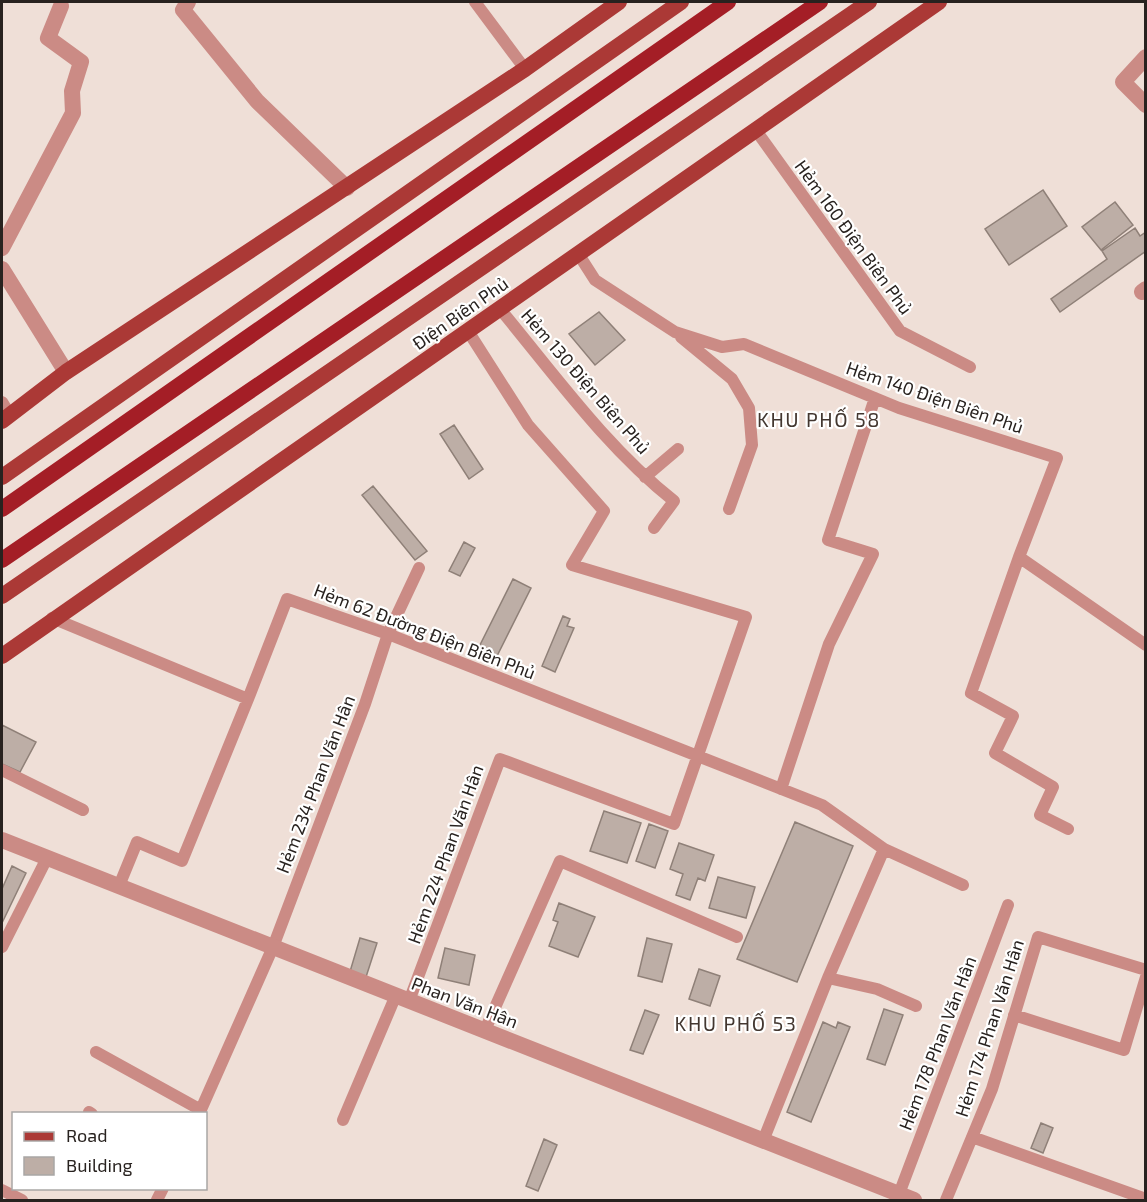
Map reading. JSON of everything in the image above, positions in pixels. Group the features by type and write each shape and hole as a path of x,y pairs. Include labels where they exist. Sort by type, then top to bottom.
{"highway":[{"path":"2,509 728,2"},
{"path":"2,560 820,2"}],"main road":[{"path":"4,413 347,188 525,69 619,2"},
{"path":"2,477 681,2"},
{"name":"Điện Biên Phủ","path":"2,596 869,2"},
{"name":"Điện Biên Phủ","path":"2,656 52,618 579,255 755,129 939,2"}],"street":[{"path":"188,2 183,10 257,101 347,188"},
{"path":"2,248 73,113 72,91 81,62 48,38 62,6"},
{"path":"1146,57 1123,82 1146,105"},
{"path":"2,268 66,372"},
{"name":"Phan Văn Hân","path":"2,840 906,1197"}],"lane":[{"path":"475,2 525,69"},
{"name":"Hẻm 160 Điện Biên Phủ","path":"755,129 900,331 970,368"},
{"name":"Hẻm 140 Điện Biên Phủ","path":"579,255 595,279 675,332 722,347 744,344 875,398 1057,458 1019,557"},
{"name":"Hẻm 130 Điện Biên Phủ","path":"500,309 594,423 645,477 674,501 654,528"},
{"path":"468,331 528,425 604,511 572,565 746,617 698,756"},
{"path":"675,332 732,379 749,408 752,445 729,509"},
{"path":"781,789 829,645 873,554 828,540 875,398"},
{"name":"Hẻm 130 Điện Biên Phủ","path":"645,477 678,449"},
{"path":"1068,829 1040,815 1053,787 995,753 1013,716 971,693 1019,557 1146,645"},
{"name":"Hẻm 234 Phan Văn Hân","path":"200,1112 273,947 365,704 388,634 419,568"},
{"name":"Hẻm 62 Đường Điện Biên Phủ","path":"248,699 287,599 388,634 822,805 884,849 963,885"},
{"path":"52,618 248,699 182,861 137,842 119,886"},
{"name":"Hẻm 224 Phan Văn Hân","path":"403,998 500,759 674,824 698,756"},
{"path":"2,770 83,810"},
{"path":"763,1141 828,978 884,849"},
{"path":"2,947 47,858"},
{"path":"485,1030 560,861 737,937"},
{"name":"Hẻm 178 Phan Văn Hân","path":"906,1197 1008,905"},
{"name":"Hẻm 174 Phan Văn Hân","path":"946,1200 992,1089 1038,937 1146,969"},
{"path":"1014,1015 1124,1050 1146,977"},
{"path":"828,978 877,989 916,1006"},
{"path":"343,1120 403,998"},
{"path":"96,1052 200,1112"},
{"path":"972,1137 1146,1199"},
{"path":"2,1190 22,1200"}],"building":[{"path":"1043,190 1067,226 1009,265 985,229"},
{"path":"1115,202 1133,225 1101,250 1082,227"},
{"path":"1135,228 1140,236 1146,232 1146,251 1060,312 1051,299 1107,259 1102,251"},
{"path":"599,312 625,340 595,365 569,334"},
{"path":"454,425 483,469 469,479 440,434"},
{"path":"373,486 427,551 415,560 362,495"},
{"path":"464,542 475,548 460,576 449,571"},
{"path":"513,579 531,588 497,656 479,647"},
{"path":"563,616 570,619 567,626 574,628 555,672 542,666"},
{"path":"2,725 36,742 20,772 2,764"},
{"path":"604,811 641,823 627,863 590,851"},
{"path":"795,822 853,846 797,982 737,959"},
{"path":"649,824 668,831 655,868 636,861"},
{"path":"679,843 714,855 705,881 698,878 690,900 676,895 683,874 670,869"},
{"path":"12,866 26,873 2,923 2,889"},
{"path":"718,877 755,887 746,918 709,908"},
{"path":"559,903 595,917 578,957 549,946 558,922 553,920"},
{"path":"360,938 377,943 365,980 349,975"},
{"path":"647,938 672,944 662,982 638,976"},
{"path":"445,948 475,955 469,985 438,978"},
{"path":"699,969 720,976 710,1006 689,999"},
{"path":"884,1009 903,1015 885,1065 867,1059"},
{"path":"645,1010 659,1015 643,1054 630,1050"},
{"path":"823,1022 836,1028 838,1022 850,1027 811,1122 787,1112"},
{"path":"1041,1123 1053,1128 1043,1153 1031,1148"},
{"path":"544,1139 557,1145 538,1191 526,1186"}],"district":[{"name":"KHU PHỐ 58","path":"819,419"},
{"name":"KHU PHỐ 53","path":"736,1023"}]}
